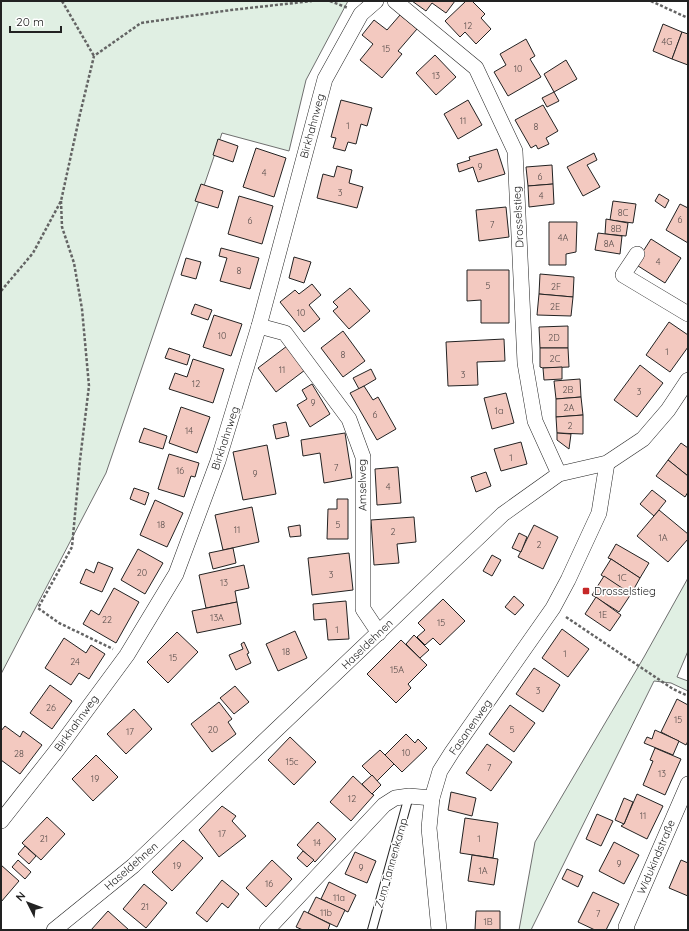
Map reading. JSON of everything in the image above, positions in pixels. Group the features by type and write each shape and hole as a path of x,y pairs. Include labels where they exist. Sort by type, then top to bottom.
{"street":[{"name":"Birkhahnweg","path":"1,821 57,750 126,655 176,574 218,461 259,326 325,79 361,14 376,1"},
{"name":"Drosselstieg","path":"394,1 476,68 515,151 524,363 535,421 559,474"},
{"path":"637,254 623,275 688,314"},
{"name":"Amselweg","path":"259,326 285,333 349,419 363,457 363,609 379,632"},
{"name":"Haseldehnen","path":"54,930 133,866 503,514 559,474 607,463 643,439 668,410 688,380"},
{"name":"Fasanenweg","path":"432,798 440,771 553,608 568,580 599,513 607,463"},
{"name":"Widukindstraße","path":"627,930 626,927 688,784"},
{"path":"267,930 384,805 396,798 409,796 432,798 429,828 439,930"}],"lane":[{"name":"Zum Tannenkamp","path":"372,930 409,796"}],"path":[{"path":"62,1 94,56"},
{"path":"126,655 59,623 38,608 72,547 89,386 82,309 74,263 62,227 61,201 94,56 141,23 231,10 312,1"},
{"path":"651,1 688,18"},
{"path":"1,291 33,253 61,201"},
{"path":"553,608 673,689 688,696"}],"green space":[{"path":"1,1 348,1 306,80 289,151 222,133 106,473 1,674"},
{"path":"688,578 688,651 677,677 688,681 688,691 671,683 654,681 531,930 519,930 535,842 644,657"}],"building":[{"path":"412,1 455,1 446,13 432,3 426,11"},
{"path":"466,1 472,1 485,14 481,18 491,29 476,44 465,32 460,37 445,21"},
{"path":"400,15 417,29 398,51 402,54 382,78 360,60 373,44 362,35 374,20 387,30"},
{"path":"663,24 682,32 672,59 653,51"},
{"path":"682,32 688,34 688,65 672,59"},
{"path":"526,39 535,56 530,59 541,77 508,96 494,72 506,65 500,54"},
{"path":"435,55 456,77 436,95 416,73"},
{"path":"566,60 577,79 554,92 544,74"},
{"path":"554,92 559,101 547,107 542,98"},
{"path":"341,100 372,108 367,126 361,124 356,144 348,142 345,151 333,148 336,138 331,137"},
{"path":"468,100 482,125 458,139 444,114"},
{"path":"543,105 558,131 546,138 549,144 538,149 536,145 531,148 515,120"},
{"path":"218,139 238,146 233,162 213,155"},
{"path":"256,148 286,158 274,197 243,187"},
{"path":"497,149 505,174 478,182 473,167 459,172 457,164 470,160 469,157"},
{"path":"594,153 597,160 587,165 600,187 583,196 567,167"},
{"path":"552,165 553,184 528,186 526,167"},
{"path":"337,166 352,170 349,183 363,187 357,208 317,198 323,174 334,177"},
{"path":"201,184 223,191 218,208 195,201"},
{"path":"553,184 554,204 529,207 528,186"},
{"path":"659,194 669,200 665,208 655,201"},
{"path":"239,196 273,206 262,244 228,234"},
{"path":"613,201 636,204 633,223 610,220"},
{"path":"680,204 688,208 688,243 666,230"},
{"path":"506,207 509,237 479,241 476,210"},
{"path":"606,219 628,223 626,236 605,234"},
{"path":"549,222 577,222 576,252 566,254 566,265 549,265"},
{"path":"598,233 622,236 620,254 595,250"},
{"path":"651,239 681,258 665,283 635,264"},
{"path":"221,248 259,258 250,289 220,281 227,258 219,256"},
{"path":"294,257 311,262 304,283 289,278"},
{"path":"186,258 201,262 196,279 181,275"},
{"path":"467,270 509,270 509,323 481,323 481,300 467,301"},
{"path":"540,274 574,277 573,297 539,294"},
{"path":"312,284 321,295 309,305 320,319 304,332 280,302 295,290 299,294"},
{"path":"350,288 370,311 349,329 333,311 338,307 333,302"},
{"path":"539,294 573,297 571,316 537,315"},
{"path":"195,304 212,310 208,320 191,314"},
{"path":"214,315 242,324 231,356 203,347"},
{"path":"669,322 688,335 688,347 670,372 646,355"},
{"path":"568,326 568,348 540,348 539,327"},
{"path":"343,331 365,361 343,377 321,348"},
{"path":"504,339 505,361 477,362 478,385 448,386 446,342"},
{"path":"287,346 305,370 276,392 258,368"},
{"path":"169,348 190,355 187,365 165,358"},
{"path":"540,348 568,348 569,367 540,367"},
{"path":"193,359 224,369 213,403 169,389 175,373 187,377"},
{"path":"640,365 663,383 637,417 614,400"},
{"path":"562,367 562,379 544,380 543,368"},
{"path":"371,369 376,379 359,389 353,378"},
{"path":"580,379 581,397 556,399 554,381"},
{"path":"312,384 330,414 310,427 297,405 307,399 302,390"},
{"path":"364,386 373,400 378,397 396,429 377,440 350,393"},
{"path":"506,393 514,423 492,429 484,398"},
{"path":"581,397 583,415 556,417 556,399"},
{"path":"181,407 210,417 197,453 169,443"},
{"path":"583,415 583,434 557,433 556,417"},
{"path":"286,422 289,436 276,439 273,425"},
{"path":"144,428 167,436 163,449 139,442"},
{"path":"345,433 352,478 324,483 320,453 303,456 301,440"},
{"path":"557,433 571,434 569,449 557,440"},
{"path":"521,442 527,464 501,471 494,449"},
{"path":"681,443 688,448 688,476 668,460"},
{"path":"267,445 276,494 243,500 233,452"},
{"path":"169,454 199,463 195,477 191,476 184,497 158,489"},
{"path":"668,460 688,476 688,492 685,497 656,476"},
{"path":"398,467 401,503 377,505 375,469"},
{"path":"486,472 491,486 476,492 471,477"},
{"path":"134,488 149,493 145,505 130,499"},
{"path":"652,490 666,501 654,516 640,504"},
{"path":"337,499 348,499 348,539 327,539 328,509 337,509"},
{"path":"155,500 183,513 167,547 140,535"},
{"path":"252,507 259,542 223,550 215,515"},
{"path":"659,510 688,534 688,539 668,562 637,536"},
{"path":"414,517 416,542 397,544 399,563 374,565 371,520"},
{"path":"300,525 301,536 290,537 288,527"},
{"path":"534,525 558,537 543,569 518,557"},
{"path":"519,533 527,537 521,552 512,548"},
{"path":"616,544 649,563 640,578 608,558"},
{"path":"233,548 236,563 213,569 209,553"},
{"path":"138,549 163,563 145,594 121,580"},
{"path":"349,553 353,590 312,595 308,558"},
{"path":"492,555 501,560 492,576 483,571"},
{"path":"611,559 640,578 631,594 601,575"},
{"path":"98,562 113,568 102,592 80,583 86,569 94,573"},
{"path":"244,565 249,588 235,591 237,602 206,608 199,575"},
{"path":"604,576 631,594 619,612 592,595"},
{"path":"114,588 139,602 116,643 83,624 91,610 99,615"},
{"path":"514,596 524,605 515,615 505,607"},
{"path":"596,597 621,615 610,631 585,614"},
{"path":"443,599 465,621 440,645 433,638 425,645 417,637 425,630 418,623"},
{"path":"346,601 349,639 328,640 326,619 314,620 313,604"},
{"path":"237,602 241,624 197,633 192,611"},
{"path":"562,629 589,649 568,677 542,658"},
{"path":"295,631 307,658 278,671 266,644"},
{"path":"177,632 198,652 168,683 147,662"},
{"path":"414,635 429,650 420,658 406,644"},
{"path":"64,638 86,653 91,645 105,654 89,679 79,673 71,685 45,668"},
{"path":"401,640 427,665 408,684 411,688 396,703 367,674"},
{"path":"244,642 249,653 247,654 251,663 236,670 229,655 243,649 241,644"},
{"path":"534,668 560,685 543,712 516,694"},
{"path":"50,685 72,701 52,729 30,713"},
{"path":"235,686 249,702 234,714 220,698"},
{"path":"677,699 688,705 688,741 686,745 661,732"},
{"path":"219,702 232,719 228,722 236,734 212,752 191,724"},
{"path":"510,705 535,723 514,752 489,734"},
{"path":"134,709 152,729 126,754 107,734"},
{"path":"5,726 20,737 23,731 42,745 20,774 1,760 1,731"},
{"path":"655,730 679,741 673,755 644,743 647,737 652,739"},
{"path":"406,734 415,743 418,739 427,748 402,772 385,755"},
{"path":"290,737 316,762 294,785 268,760"},
{"path":"487,744 512,762 491,791 466,773"},
{"path":"655,748 681,759 665,795 643,785 653,761 650,760"},
{"path":"380,750 394,764 377,781 362,766"},
{"path":"96,755 118,777 93,801 72,779"},
{"path":"372,775 381,785 372,794 362,784"},
{"path":"353,776 374,795 351,821 330,802"},
{"path":"451,792 476,798 472,816 448,810"},
{"path":"637,794 663,806 647,839 621,826 624,824"},
{"path":"624,798 633,802 624,824 615,820"},
{"path":"222,806 236,816 232,821 246,836 219,857 199,830"},
{"path":"597,814 613,821 601,846 586,839"},
{"path":"47,817 65,834 41,860 22,843"},
{"path":"465,818 498,823 493,858 460,853"},
{"path":"318,822 336,839 315,862 297,845"},
{"path":"183,840 203,858 172,891 152,872"},
{"path":"614,842 639,855 624,884 599,871"},
{"path":"25,846 36,856 29,864 18,854"},
{"path":"303,851 314,860 307,867 297,858"},
{"path":"355,852 376,861 367,883 345,874"},
{"path":"472,855 498,859 494,885 468,881"},
{"path":"18,860 31,872 25,879 12,867"},
{"path":"272,860 292,879 266,907 246,888"},
{"path":"681,860 688,863 688,896 669,888"},
{"path":"1,865 19,881 1,902"},
{"path":"567,869 583,876 578,887 562,879"},
{"path":"222,880 239,894 228,908 222,903 207,922 196,913"},
{"path":"329,882 356,895 348,912 321,899"},
{"path":"144,884 167,903 146,928 123,909"},
{"path":"593,892 619,904 606,930 595,930 578,922"},
{"path":"316,897 345,910 337,927 308,913"},
{"path":"108,911 129,930 91,930"},
{"path":"304,911 330,924 328,930 303,930 296,927"},
{"path":"476,911 500,911 500,930 475,930"}],"place":[{"name":"Drosselstieg","path":"586,591"}]}
